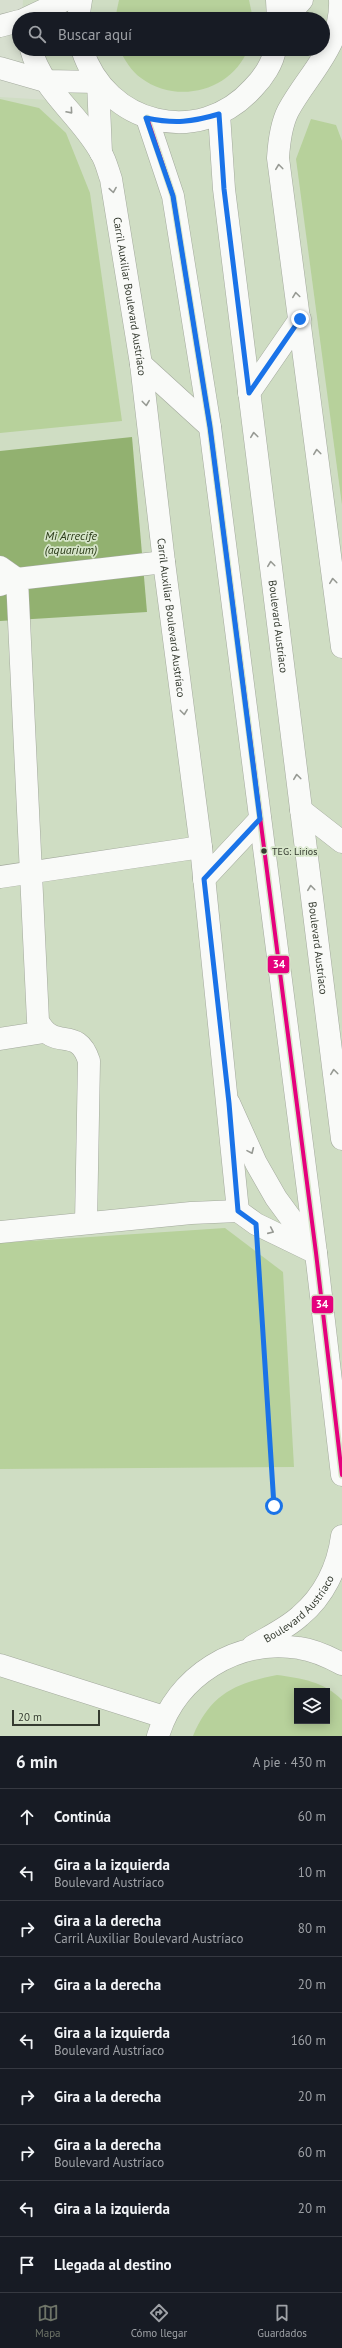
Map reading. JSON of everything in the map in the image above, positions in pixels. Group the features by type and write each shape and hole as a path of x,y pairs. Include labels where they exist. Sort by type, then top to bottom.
{"main road":[{"path":"35,12 65,0"},
{"path":"79,12 81,0"},
{"path":"276,0 277,12"},
{"path":"291,12 302,0"},
{"path":"330,50 338,29 340,0"},
{"path":"0,26 12,21"},
{"name":"Carril Auxiliar Boulevard Austríaco","path":"33,56 35,66 45,81 83,127 101,153 111,179 141,364 164,562 201,847 229,1103 238,1211"},
{"path":"84,56 98,82 110,96 121,105 146,118 171,123 196,121 219,114 243,100 262,79 272,56"},
{"path":"326,56 288,112 280,134 278,158 342,647"},
{"path":"0,68 45,81 98,82"},
{"path":"98,82 101,153"},
{"name":"Boulevard Austríaco","path":"219,114 224,189 342,1139"},
{"path":"146,118 173,196 210,427 316,1253 342,1475"},
{"path":"249,393 300,319"},
{"path":"141,364 210,427"},
{"path":"86,1224 89,1061 84,1047 74,1040 58,1039 44,1032 38,1021 31,873 6,577 164,562"},
{"path":"301,810 342,842"},
{"path":"204,879 260,819"},
{"path":"0,877 201,847"},
{"path":"0,1039 44,1032"},
{"path":"229,1103 256,1163 276,1198 316,1253"},
{"path":"0,1232 191,1213 238,1211 256,1224 316,1253"},
{"name":"Boulevard Austríaco","path":"248,1649 300,1616 327,1586 340,1552 342,1536"},
{"path":"0,1665 161,1727 185,1687 196,1677 214,1663 248,1649 274,1646 300,1648 325,1655 342,1664"}],"path":[{"path":"256,1224 274,1506"}],"shaded area":[{"path":"23,0 342,0 342,1736 0,1736 0,97 49,100 32,56 330,56 330,12 22,12"},
{"path":"119,0 249,0 252,12 116,12"},
{"path":"123,56 244,56 230,75 217,84 186,92 171,91 155,86 137,75"},
{"path":"0,99 39,108 66,133 90,193 122,421 0,433"},
{"path":"311,119 336,125 342,141 342,505 296,159"},
{"path":"225,1228 283,1272 294,1467 0,1469 0,1243"},
{"path":"277,1675 304,1679 326,1688 294,1688 294,1724 330,1724 330,1690 342,1700 342,1736 193,1736 207,1710 216,1701 236,1687"}],"water":[{"name":"Mi Arrecife (aquarium)","path":"132,437 147,612 0,621 0,451"}],"transit line":[{"name":"34","path":"147,118 173,196 210,427 316,1253 342,1475"}],"place":[{"name":"TEG: Lirios","path":"264,851"}],"route":[{"path":"274,1506 256,1224 238,1211 229,1103 204,879 260,819 210,427 173,196 146,118 171,123 196,121 219,114 224,189 249,393 300,319"}]}
